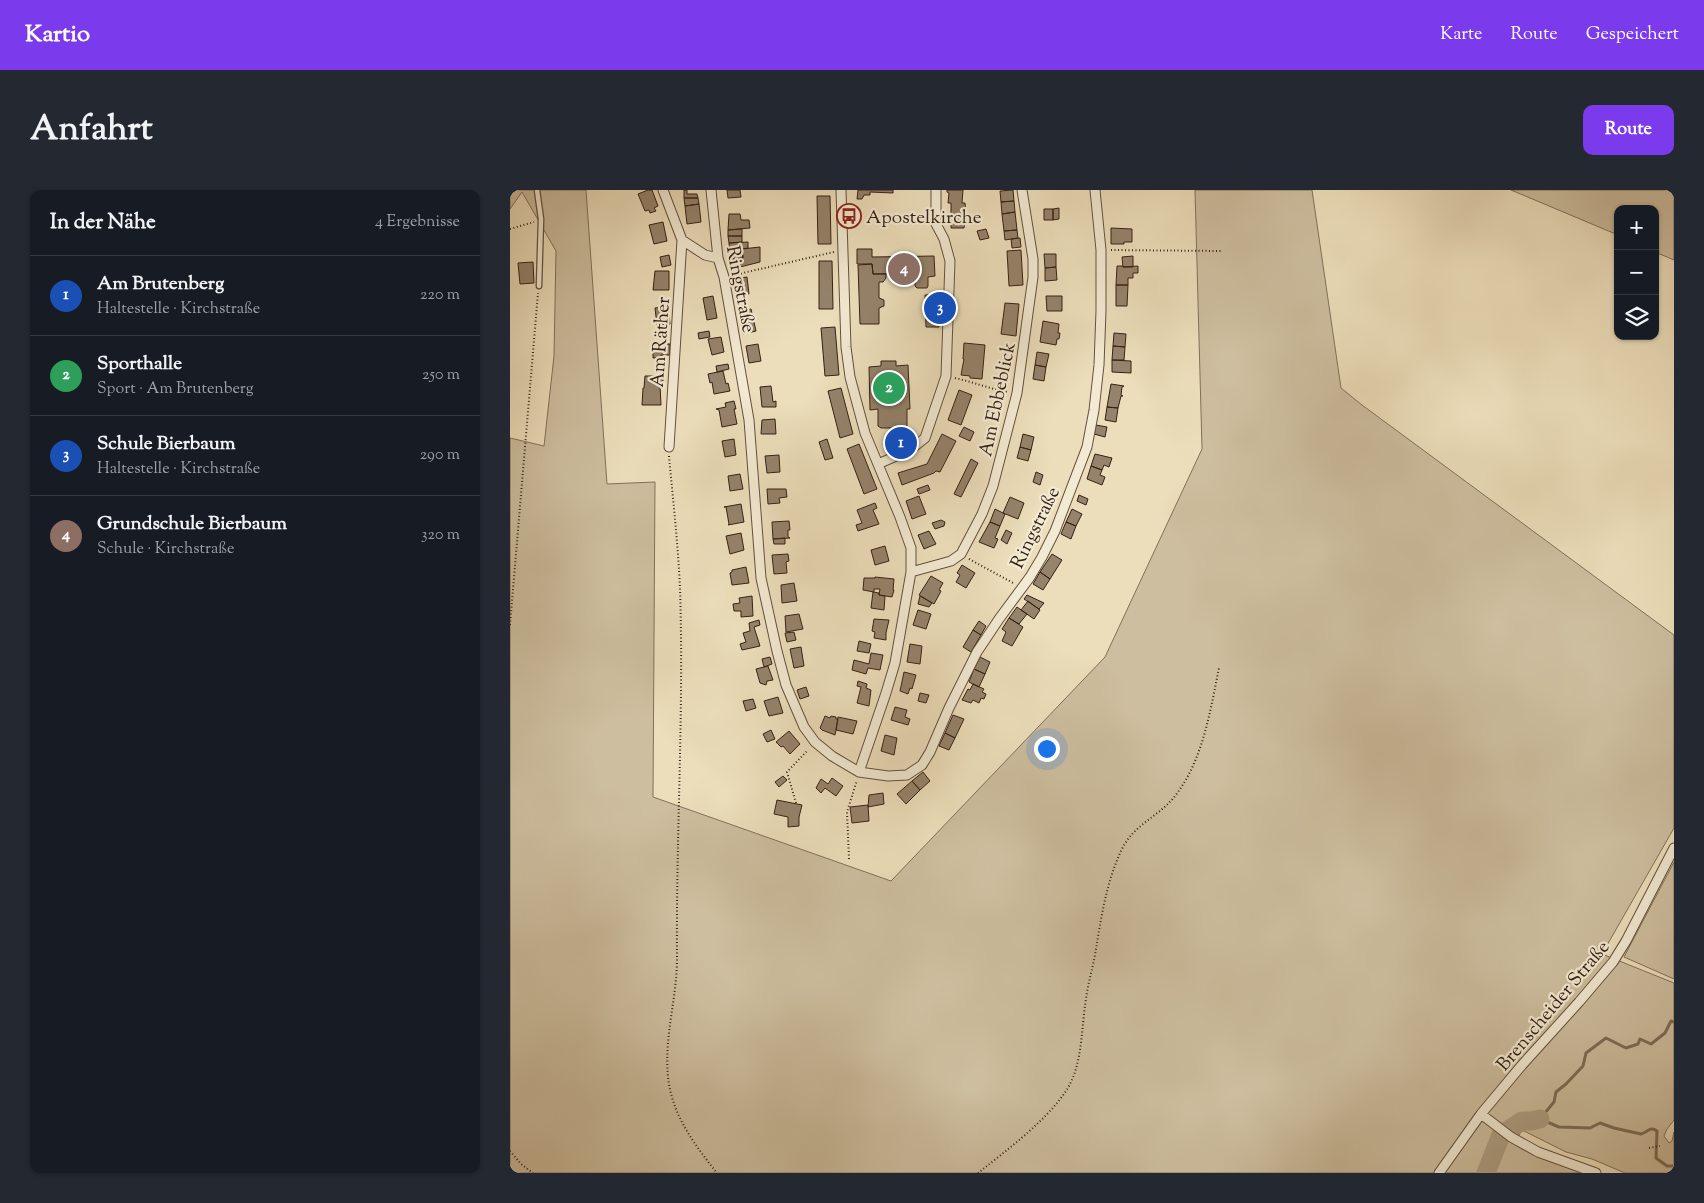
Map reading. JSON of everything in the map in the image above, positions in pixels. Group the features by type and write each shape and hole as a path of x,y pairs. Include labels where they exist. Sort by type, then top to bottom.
{"street":[{"name":"Am Räther","path":"663,190 682,240 669,447"},
{"name":"Ringstraße","path":"711,190 718,258 724,277 750,420 761,578 786,685 804,727 815,742 832,756 859,772 888,776 907,775 922,765 930,752 977,652 999,618 1030,577 1055,531 1087,447 1094,410 1099,364 1101,250 1095,190"},
{"path":"841,190 846,347 850,377 865,433 911,548 911,572 895,663 859,772"},
{"path":"878,464 910,450 925,438 946,376 950,261 944,239 936,224 936,190"},
{"name":"Am Ebbeblick","path":"911,572 951,561 961,554 972,536 993,486 1017,393 1033,277 1033,259 1022,190"},
{"path":"682,240 705,254 718,258"},
{"name":"Brenscheider Straße","path":"1439,1173 1481,1114 1613,962 1626,941 1674,848"},
{"path":"1481,1114 1499,1128 1538,1152 1596,1173"}],"lane":[{"path":"537,190 541,219 539,286"}],"path":[{"path":"510,228 541,219"},
{"path":"724,277 844,250"},
{"path":"1101,250 1221,251"},
{"path":"510,625 539,286"},
{"path":"946,376 972,382 994,390 1017,393"},
{"path":"669,447 680,587 681,734 677,871 677,978 667,1049 668,1079 677,1114 695,1146 717,1173"},
{"path":"969,559 1009,581"},
{"path":"978,1173 1045,1116 1066,1090 1074,1075 1086,999 1110,880 1123,847 1140,826 1174,798 1190,774 1206,726 1218,668"},
{"path":"796,803 787,772 815,742"},
{"path":"849,859 847,812 859,772"},
{"path":"1649,1148 1660,1146"},
{"path":"510,1151 533,1173"}],"shaded area":[{"path":"510,190 586,190 607,484 655,482 653,797 891,881 1105,657 1202,449 1195,190 1312,190 1341,388 1674,635 1674,828 1602,954 1674,983 1674,1120 1664,1136 1669,1143 1672,1141 1674,1132 1674,1173 1625,1173 1592,1159 1566,1152 1522,1130 1515,1142 1591,1173 510,1173 510,438 544,446 554,356 556,251 522,192 510,209"},
{"path":"1511,190 1674,190 1674,260 1659,254 1659,205 1614,205 1614,233"},
{"path":"1674,862 1674,979 1624,957"}],"building":[{"path":"652,190 658,206 654,208 656,211 650,213 649,210 645,211 638,194"},
{"path":"684,190 687,190 687,194 697,194 698,198 684,198"},
{"path":"727,190 740,190 741,197 728,198"},
{"path":"858,190 893,190 893,193 870,192 870,195 864,195 862,199 857,199"},
{"path":"947,190 963,190 962,203 965,203 966,212 964,228 951,228 951,217 949,217 949,214 951,214 951,203 948,203 949,193"},
{"path":"1013,190 1014,201 1001,202 1000,191"},
{"path":"817,196 830,196 831,244 818,244"},
{"path":"684,198 698,198 699,204 685,206"},
{"path":"1014,201 1015,212 1002,214 1001,202"},
{"path":"699,204 701,222 687,224 685,206"},
{"path":"1059,208 1059,219 1053,220 1053,209"},
{"path":"1044,209 1053,209 1053,220 1044,220"},
{"path":"1015,212 1017,230 1004,231 1002,214"},
{"path":"729,214 740,214 741,220 749,220 750,228 728,230"},
{"path":"663,222 667,241 654,244 649,225"},
{"path":"1111,228 1132,229 1132,242 1111,244"},
{"path":"742,229 742,236 728,236 728,230"},
{"path":"986,229 989,238 980,240 977,231"},
{"path":"1017,230 1018,238 1005,240 1004,231"},
{"path":"728,236 742,236 742,242 729,243"},
{"path":"1020,238 1021,247 1012,248 1011,239"},
{"path":"748,242 748,248 742,249 743,258 730,259 729,243"},
{"path":"760,247 760,262 732,269 730,259 743,258 742,249"},
{"path":"857,249 872,249 872,257 934,256 935,276 928,277 927,288 917,288 915,286 915,273 873,274 872,264 857,264"},
{"path":"1021,250 1023,285 1009,286 1007,251"},
{"path":"1044,254 1056,254 1056,267 1045,268"},
{"path":"669,255 671,265 662,267 660,257"},
{"path":"1133,256 1133,267 1123,267 1122,257"},
{"path":"819,261 832,261 833,309 819,309"},
{"path":"533,262 534,283 520,284 518,263"},
{"path":"872,264 873,274 886,274 883,282 879,282 879,298 884,300 884,306 879,308 879,324 860,324 858,265"},
{"path":"1117,266 1138,266 1138,273 1133,273 1133,278 1128,278 1128,285 1116,285"},
{"path":"1056,267 1057,280 1045,281 1045,268"},
{"path":"655,271 669,271 669,290 653,290"},
{"path":"747,277 749,294 736,296 734,279"},
{"path":"1116,285 1128,285 1127,306 1116,306"},
{"path":"938,294 939,327 926,327 925,295"},
{"path":"713,296 717,318 707,320 703,298"},
{"path":"1046,296 1062,296 1062,311 1047,311"},
{"path":"1005,303 1019,304 1016,336 1001,334"},
{"path":"668,306 670,324 657,325 655,308"},
{"path":"751,309 756,331 743,334 739,312"},
{"path":"1043,321 1059,324 1058,333 1060,333 1056,345 1040,342"},
{"path":"835,327 839,375 825,376 821,328"},
{"path":"709,331 710,337 699,339 698,333"},
{"path":"1114,333 1126,334 1125,347 1113,346"},
{"path":"721,337 724,352 712,355 708,339"},
{"path":"964,343 985,345 982,379 961,375"},
{"path":"653,344 670,344 670,355 661,355 660,358 653,358"},
{"path":"758,344 761,361 749,363 746,346"},
{"path":"1113,346 1125,347 1124,360 1112,360"},
{"path":"1037,352 1049,354 1046,367 1035,365"},
{"path":"1112,360 1131,361 1131,373 1112,372"},
{"path":"881,361 896,361 896,366 908,365 910,409 907,409 907,426 904,428 881,428 878,426 878,409 870,410 869,367 881,366"},
{"path":"728,364 729,369 717,372 716,366"},
{"path":"1035,365 1046,367 1044,381 1033,379"},
{"path":"723,371 730,391 714,394 712,382 710,383 708,374"},
{"path":"645,376 663,376 663,385 660,385 661,405 642,405"},
{"path":"1111,384 1124,386 1122,387 1121,395 1123,396 1121,396 1118,408 1107,407"},
{"path":"771,386 773,402 776,401 776,407 762,407 760,387"},
{"path":"841,388 853,434 840,438 828,391"},
{"path":"959,390 972,395 961,425 948,420"},
{"path":"734,401 737,424 722,427 719,410 716,409 726,407 725,403"},
{"path":"1107,407 1118,408 1116,422 1105,420"},
{"path":"775,419 776,434 761,434 762,420"},
{"path":"1096,425 1107,427 1105,437 1094,434"},
{"path":"964,427 974,432 970,441 959,436"},
{"path":"942,434 956,441 940,472 936,471 902,485 898,473 927,464"},
{"path":"1023,434 1034,437 1031,450 1020,447"},
{"path":"734,439 736,455 725,457 722,441"},
{"path":"827,439 833,458 825,460 819,442"},
{"path":"859,444 877,489 864,494 847,449"},
{"path":"1020,447 1031,450 1028,461 1017,458"},
{"path":"1095,454 1112,458 1109,467 1104,465 1102,470 1091,466"},
{"path":"779,455 780,472 767,473 765,456"},
{"path":"971,459 978,463 961,497 954,494"},
{"path":"1091,466 1102,470 1100,475 1105,477 1102,485 1087,479"},
{"path":"1036,472 1043,475 1040,485 1033,482"},
{"path":"740,474 743,489 730,491 728,476"},
{"path":"928,485 930,490 919,494 917,489"},
{"path":"767,489 786,489 787,497 779,498 780,503 768,504"},
{"path":"1079,495 1088,499 1086,505 1077,501"},
{"path":"919,496 926,514 912,519 906,501"},
{"path":"1010,497 1024,503 1018,519 1003,513"},
{"path":"875,503 877,508 873,510 879,524 858,531 856,525 862,523 857,510"},
{"path":"741,504 744,522 728,525 726,507 724,507"},
{"path":"995,509 1005,514 1000,526 990,522"},
{"path":"1072,509 1082,514 1076,526 1066,522"},
{"path":"941,520 945,522 944,526 935,529 932,523"},
{"path":"789,521 790,530 788,530 788,537 790,538 773,539 772,522"},
{"path":"990,522 1000,526 995,538 998,539 994,548 979,542"},
{"path":"1066,522 1076,526 1071,539 1061,534"},
{"path":"1006,530 1012,533 1007,544 1001,540"},
{"path":"929,531 936,544 924,549 918,535"},
{"path":"741,533 744,550 730,554 726,536"},
{"path":"785,538 785,544 774,544 773,539"},
{"path":"885,546 889,561 875,565 871,550"},
{"path":"788,554 789,561 786,562 787,573 774,574 772,555"},
{"path":"1052,554 1062,560 1050,579 1040,572"},
{"path":"962,565 975,573 966,588 956,582 960,575 957,573"},
{"path":"746,567 749,583 732,585 730,573 732,570"},
{"path":"1040,572 1050,579 1043,590 1033,584"},
{"path":"931,576 943,583 934,604 919,595"},
{"path":"864,578 894,579 892,597 879,595 880,589 874,589 874,592 863,590"},
{"path":"794,583 797,601 782,603 781,585"},
{"path":"873,592 885,596 884,610 871,608"},
{"path":"1027,595 1044,603 1039,609 1024,599"},
{"path":"752,596 753,616 741,617 741,611 734,611 733,604 740,603 739,598"},
{"path":"920,596 932,603 929,607 918,604"},
{"path":"1028,601 1040,610 1034,619 1021,610"},
{"path":"1017,607 1027,614 1019,624 1009,618"},
{"path":"918,610 931,614 926,629 913,625"},
{"path":"799,614 803,629 786,632 785,616"},
{"path":"1009,618 1023,627 1012,646 1002,641 1006,632 1002,629"},
{"path":"874,619 889,620 886,640 874,638 875,632 872,631"},
{"path":"759,620 760,625 754,627 760,646 742,650 740,644 746,642 743,633 750,631 749,623"},
{"path":"979,621 986,626 981,635 973,630"},
{"path":"973,630 981,635 971,652 963,647"},
{"path":"794,632 796,640 787,642 785,633"},
{"path":"859,641 871,644 869,653 857,651"},
{"path":"910,644 922,646 920,664 907,662"},
{"path":"801,647 804,666 794,668 790,649"},
{"path":"871,653 883,655 880,670 868,668 866,674 852,670 854,660 869,664"},
{"path":"770,657 772,664 764,667 762,659"},
{"path":"980,657 990,662 985,674 974,669"},
{"path":"768,666 773,680 767,681 766,685 760,683 756,669"},
{"path":"974,669 985,674 979,687 969,682"},
{"path":"904,672 916,675 912,689 910,688 908,694 900,691"},
{"path":"858,681 867,684 866,688 871,690 869,706 857,703 861,687 857,686"},
{"path":"973,684 984,689 982,692 986,694 979,703 973,700 971,703 962,700"},
{"path":"806,687 809,696 800,699 797,690"},
{"path":"920,693 929,695 926,703 918,701"},
{"path":"778,697 783,713 769,716 764,701"},
{"path":"753,699 756,708 746,711 743,701"},
{"path":"895,707 907,710 905,717 910,719 908,725 891,720"},
{"path":"953,715 964,719 955,738 945,733"},
{"path":"825,716 838,719 835,735 820,728"},
{"path":"838,717 857,721 853,734 836,730"},
{"path":"771,730 775,739 767,742 763,734"},
{"path":"789,731 800,744 790,754 783,746 781,747 776,742"},
{"path":"945,733 955,738 949,750 939,746"},
{"path":"885,735 897,738 894,755 881,751"},
{"path":"923,772 930,781 920,790 912,781"},
{"path":"783,776 787,780 779,787 775,782"},
{"path":"832,778 843,786 836,796 825,788 821,793 816,788 821,779 828,784"},
{"path":"912,781 920,790 906,804 897,794"},
{"path":"883,793 884,804 868,807 869,795"},
{"path":"777,800 802,805 799,826 788,827 788,817 774,814"},
{"path":"868,805 869,821 852,823 850,807"}],"waterway":[{"path":"1674,1022 1671,1021 1665,1033 1651,1044 1640,1039 1638,1044 1626,1048 1606,1038 1586,1053 1583,1066 1556,1092 1554,1102 1540,1119 1559,1127 1590,1128 1600,1123 1641,1134 1651,1129 1655,1130 1657,1131 1656,1158 1667,1166 1674,1166"},
{"path":"1486,1173 1501,1135 1522,1121 1540,1119"}],"place":[{"name":"Apostelkirche","path":"849,216"},
{"name":"Grundschule Bierbaum","path":"904,269"},
{"name":"Schule Bierbaum","path":"940,308"},
{"name":"Sporthalle","path":"889,388"},
{"name":"Am Brutenberg","path":"901,443"}]}
